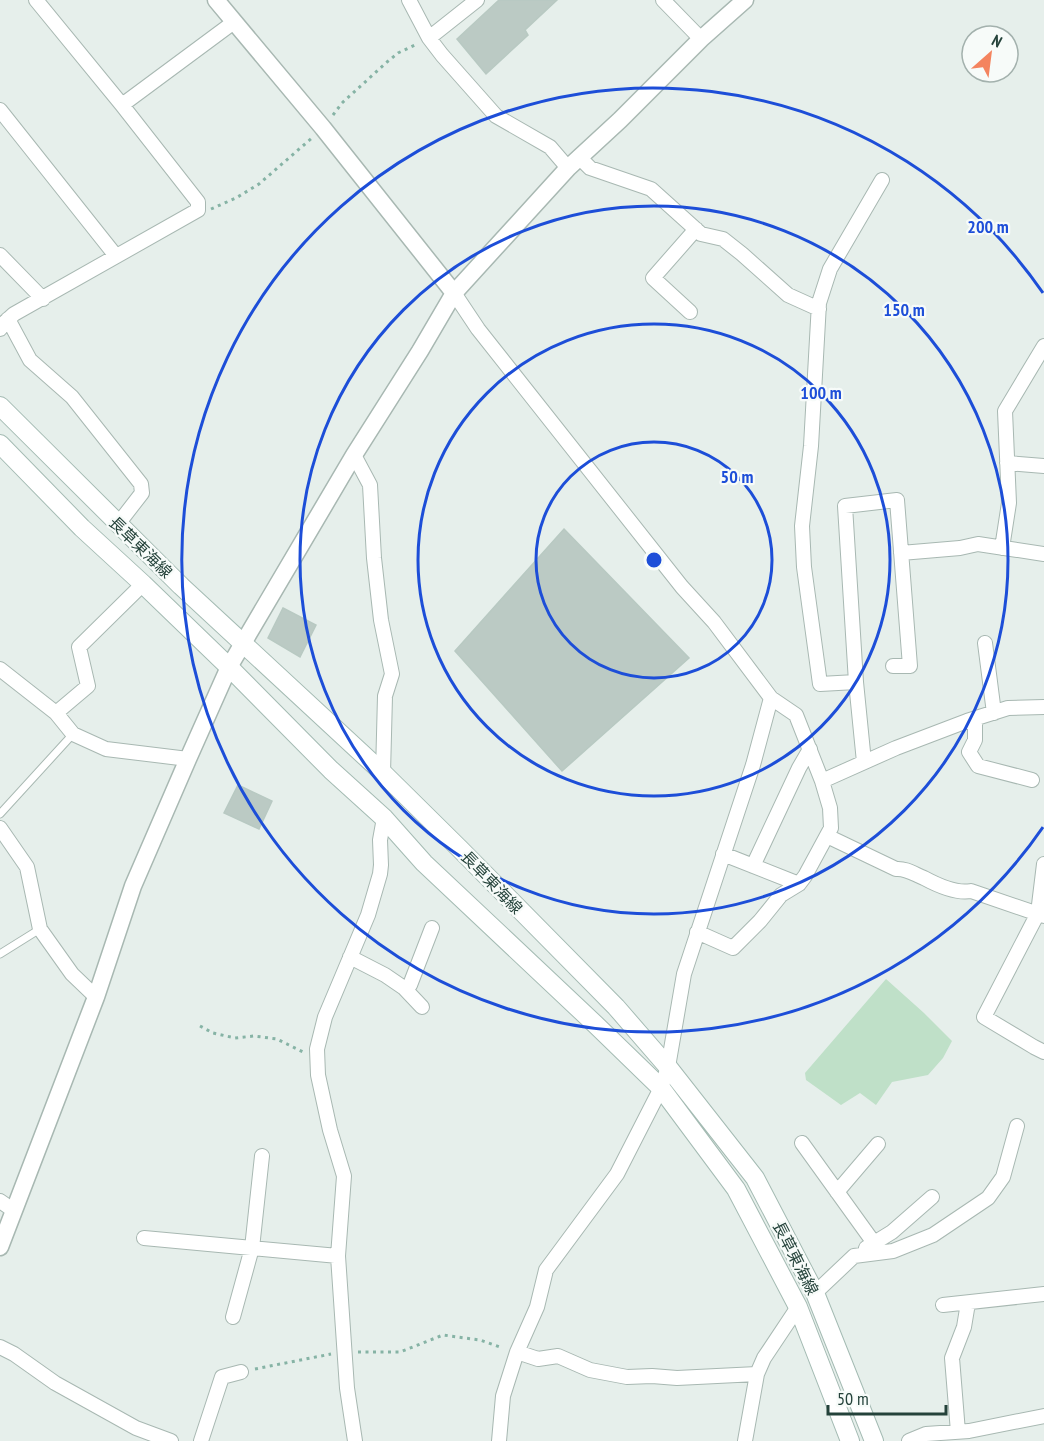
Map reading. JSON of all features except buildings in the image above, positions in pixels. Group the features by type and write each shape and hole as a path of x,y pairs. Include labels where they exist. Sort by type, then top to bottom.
{"main road":[{"name":"長草東海線","path":"0,406 118,524 243,644 383,773 460,849 616,1007 669,1067 755,1178 815,1293 874,1441"},
{"name":"長草東海線","path":"0,444 82,528 229,668 331,770 384,818 424,863 661,1088 736,1189 798,1307 850,1441"}],"street":[{"path":"36,0 198,201 198,210 14,314 4,324 30,360 72,397 141,484 142,493 118,524"},
{"path":"216,0 323,128 454,293 478,329 682,587 714,622 771,698 796,715 822,781 830,808 831,828 799,884 781,895 760,921 733,948 697,932"},
{"path":"409,0 429,38 496,116 574,162 651,189 701,234 723,239 788,295 819,309"},
{"path":"429,38 477,0"},
{"path":"663,0 701,39"},
{"path":"0,1247 7,1206 96,997 133,886 188,759 229,668 354,455 454,293 574,162 620,120 701,39 745,0"},
{"path":"122,105 234,22"},
{"path":"0,110 116,256"},
{"path":"856,682 820,684 804,567 802,526 811,446 819,303 830,269 882,180"},
{"path":"690,312 653,278 696,229"},
{"path":"0,255 43,299"},
{"path":"1002,548 1009,503 1005,411 1042,353"},
{"path":"354,455 370,485 374,558 380,610 392,674 385,696 383,773"},
{"path":"1007,463 1044,466"},
{"path":"864,762 856,682 845,506 897,500 910,666 893,666"},
{"path":"901,553 960,548 978,544 1044,554"},
{"path":"57,712 88,686 79,647 142,584"},
{"path":"985,643 994,712"},
{"path":"0,669 57,712 73,734 106,748 188,759"},
{"path":"499,1441 503,1396 517,1352 537,1307 546,1270 617,1174 661,1088 669,1067 684,974 753,765 771,698"},
{"path":"822,781 896,748 975,718 1008,708 1044,707"},
{"path":"975,718 975,740 969,752 978,766 1032,780"},
{"path":"753,866 810,749"},
{"path":"355,1441 347,1388 338,1256 344,1176 330,1130 318,1075 317,1049 325,1017 368,915 380,874 384,818"},
{"path":"0,828 27,867 40,929 72,974 96,997"},
{"path":"827,836 896,869 903,868 929,881 963,892 971,891 1041,915"},
{"path":"723,854 799,884"},
{"path":"1044,864 1041,915 984,1017 1044,1052"},
{"path":"404,988 410,985 432,928"},
{"path":"350,957 385,975 404,988 422,1007"},
{"path":"854,1256 893,1251 933,1235 988,1198 1003,1177 1017,1126"},
{"path":"802,1143 874,1243"},
{"path":"837,1192 878,1144"},
{"path":"233,1317 252,1248 262,1156"},
{"path":"815,1293 854,1256 892,1232 932,1197"},
{"path":"144,1238 338,1256"},
{"path":"943,1305 1044,1294"},
{"path":"958,1432 952,1358 964,1327 968,1303"},
{"path":"745,1441 757,1374 764,1358 798,1307"},
{"path":"0,1347 134,1434 171,1441"},
{"path":"517,1352 538,1359 558,1356 590,1370 627,1377 677,1378 757,1374"},
{"path":"201,1441 222,1377 242,1372"},
{"path":"909,1441 926,1434 969,1431 1044,1416"}],"lane":[{"path":"0,814 73,734"},
{"path":"0,954 40,929"}],"path":[{"path":"198,210 208,211 259,184 323,128 342,103 387,62 398,53 429,38"},
{"path":"200,1026 213,1034 235,1038 254,1036 277,1039 305,1053"},
{"path":"242,1372 344,1351 400,1352 443,1335 480,1340 517,1352"}],"green space":[{"path":"886,979 952,1041 943,1058 928,1075 892,1082 876,1105 860,1093 841,1105 806,1080 805,1073"}]}
